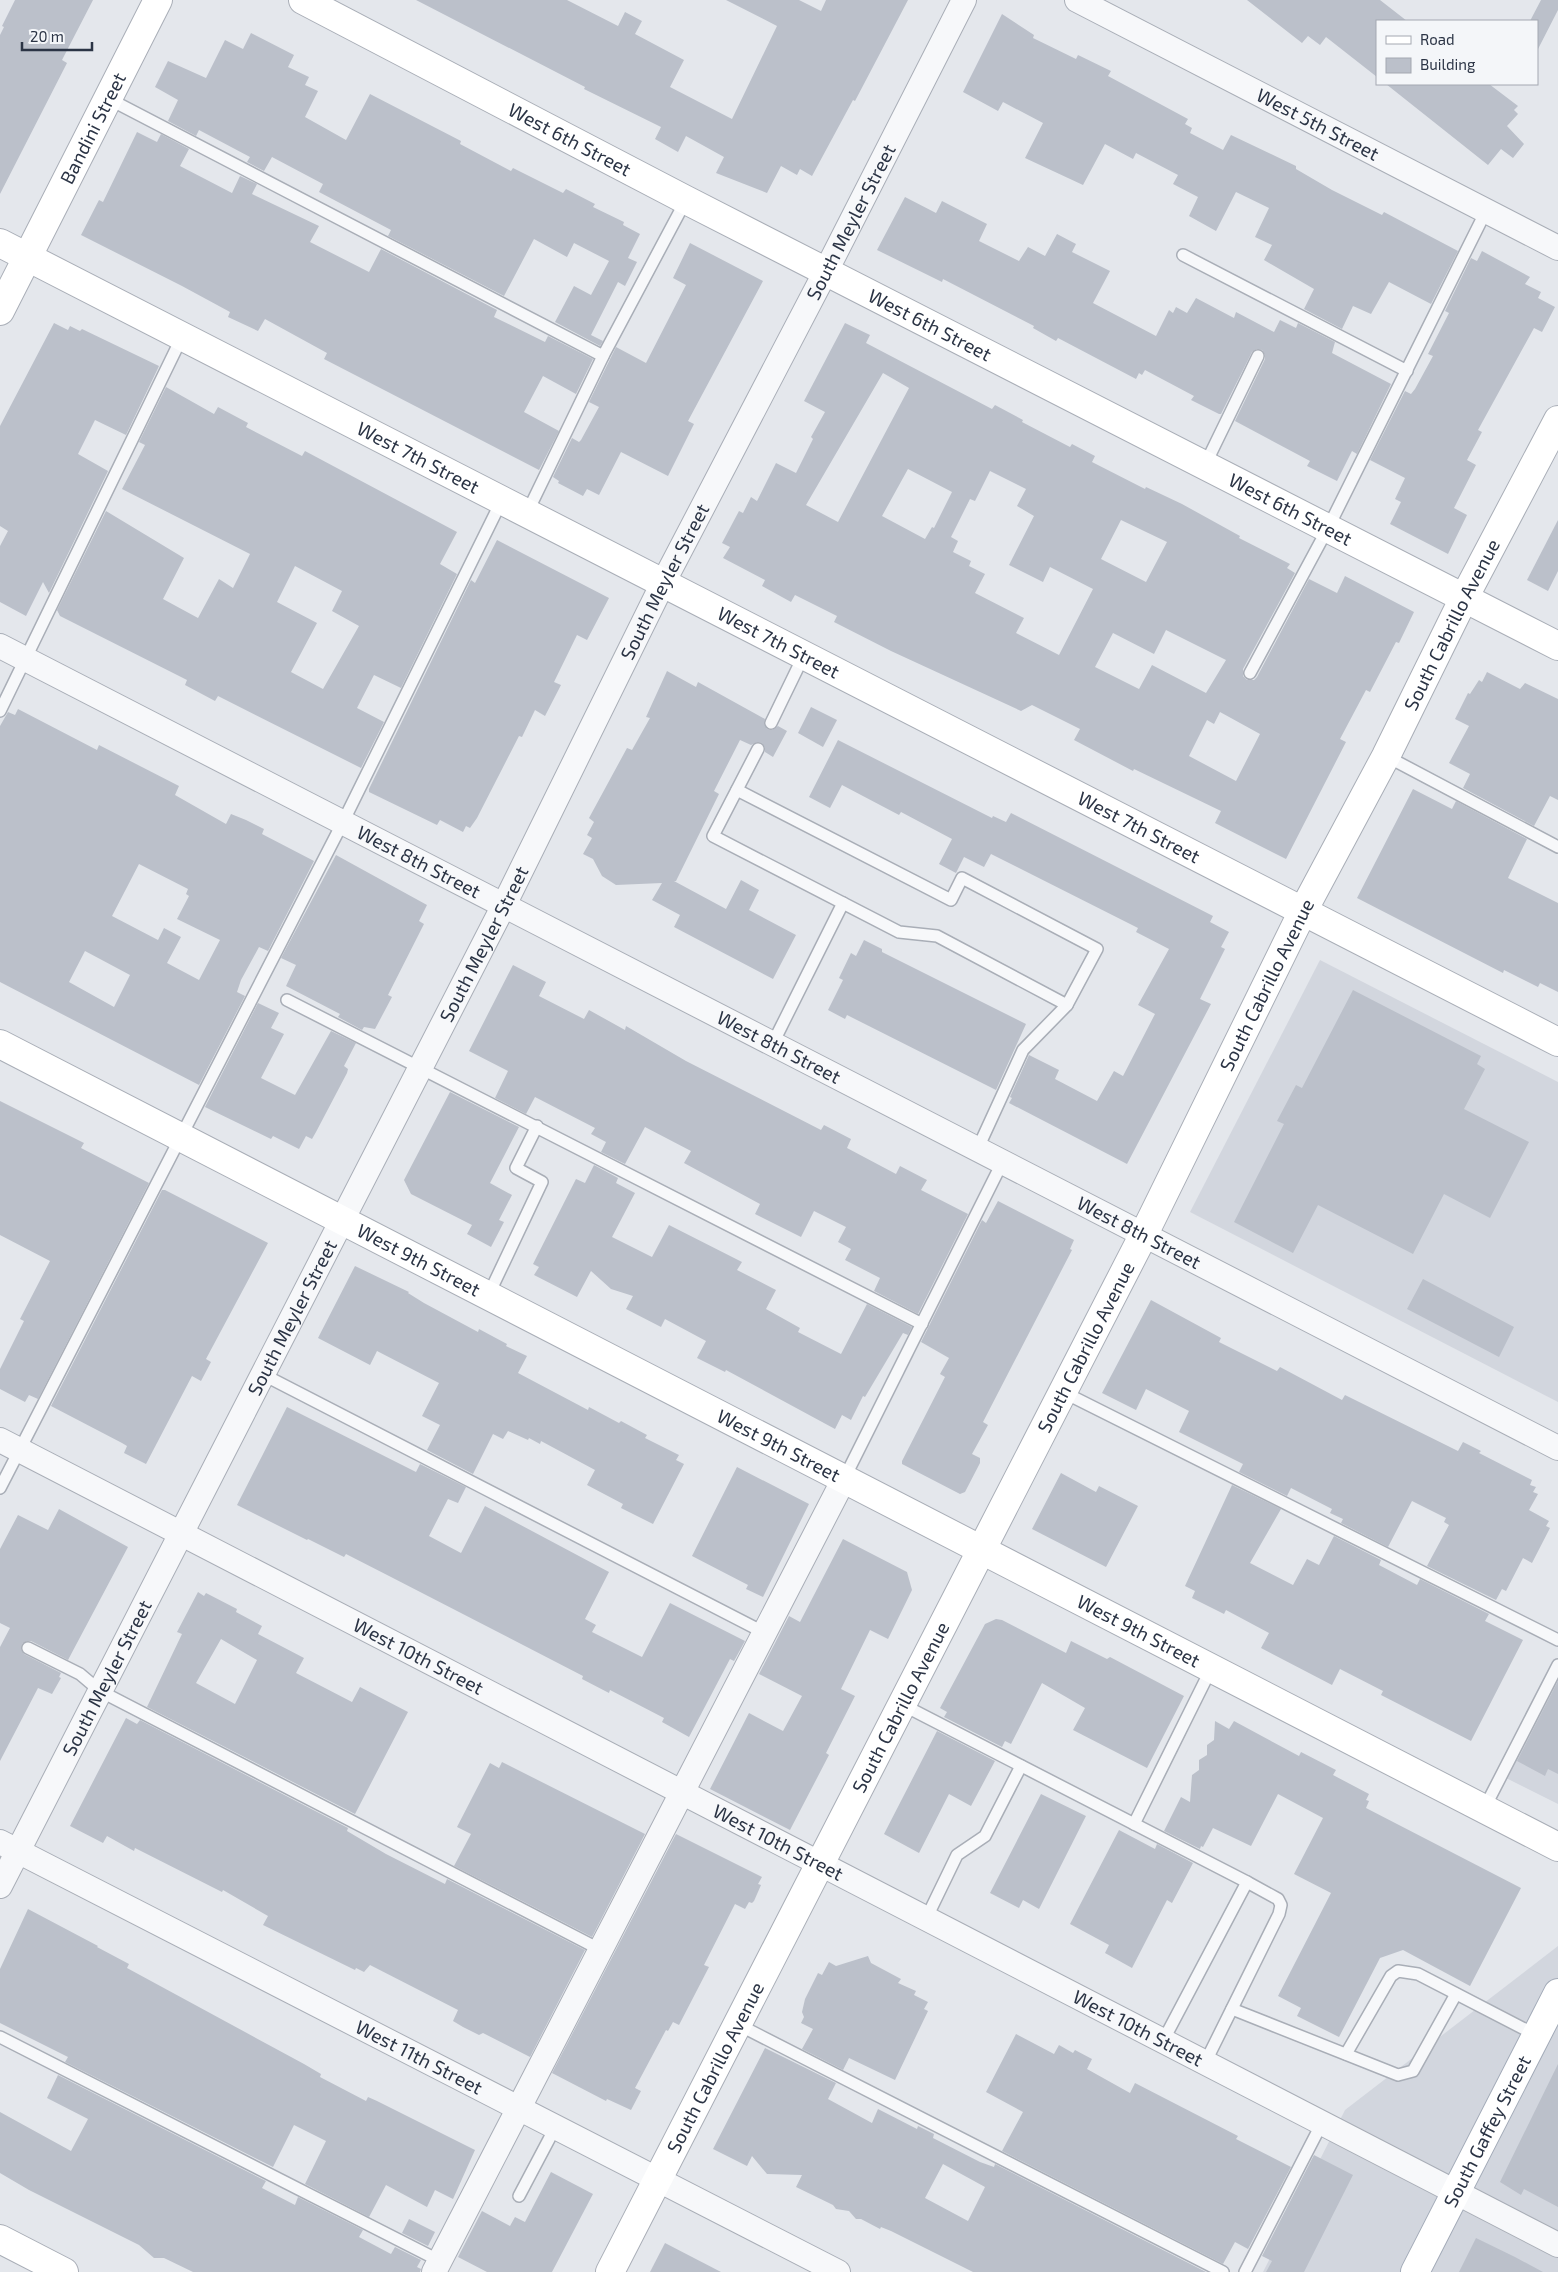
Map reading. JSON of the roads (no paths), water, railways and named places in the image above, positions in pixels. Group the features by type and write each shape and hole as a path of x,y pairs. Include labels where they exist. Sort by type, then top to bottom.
{"street":[{"name":"Bandini Street","path":"0,311 158,0"},
{"name":"West 6th Street","path":"303,0 686,200 1558,646"},
{"name":"South Meyler Street","path":"0,1886 9,1847 100,1691 179,1534 504,905 663,583 964,0"},
{"name":"West 5th Street","path":"1077,0 1558,248"},
{"name":"West 7th Street","path":"0,243 1558,1042"},
{"name":"South Cabrillo Avenue","path":"610,2272 818,1864 982,1551 1144,1234 1303,911 1386,756 1464,598 1558,420"},
{"name":"West 8th Street","path":"0,646 1558,1448"},
{"name":"West 9th Street","path":"0,1044 1558,1847"},
{"name":"West 10th Street","path":"10,1445 682,1794 1558,2245"},
{"path":"437,2266 844,1480"},
{"name":"West 11th Street","path":"9,1847 658,2178 838,2272"},
{"name":"South Gaffey Street","path":"1415,2272 1558,1993"},
{"path":"0,2239 64,2272"}],"lane":[{"path":"108,98 602,356"},
{"path":"527,513 602,356 686,200"},
{"path":"1250,673 1328,528 1486,211"},
{"path":"1183,255 1407,371"},
{"path":"0,711 27,659 182,337"},
{"path":"1205,465 1258,356"},
{"path":"0,1488 10,1445 182,1138 502,500"},
{"path":"771,722 804,655"},
{"path":"758,749 713,836 899,932 937,936 1067,1005"},
{"path":"1386,756 1558,847"},
{"path":"737,790 950,900 962,878 1097,949 1067,1005 1023,1050 978,1148"},
{"path":"773,1043 843,903"},
{"path":"287,1000 381,1049 420,1066 922,1324"},
{"path":"488,1296 542,1182 516,1168 537,1126"},
{"path":"844,1480 1003,1161"},
{"path":"262,1374 765,1632"},
{"path":"1063,1392 1558,1640"},
{"path":"28,1648 80,1674 100,1691 601,1950"},
{"path":"1484,1809 1558,1665"},
{"path":"1134,1824 1211,1669"},
{"path":"901,1704 1278,1899 1281,1905 1279,1914 1205,2063"},
{"path":"926,1919 957,1855 985,1836 1021,1766"},
{"path":"1163,2041 1247,1882"},
{"path":"1346,2054 1394,1972 1409,1971 1418,1974 1536,2035"},
{"path":"1232,2009 1398,2075 1409,2073 1416,2066 1456,1994"},
{"path":"737,2024 1223,2272"},
{"path":"0,2037 437,2266"},
{"path":"1245,2272 1322,2123"},
{"path":"519,2196 556,2126"}]}
